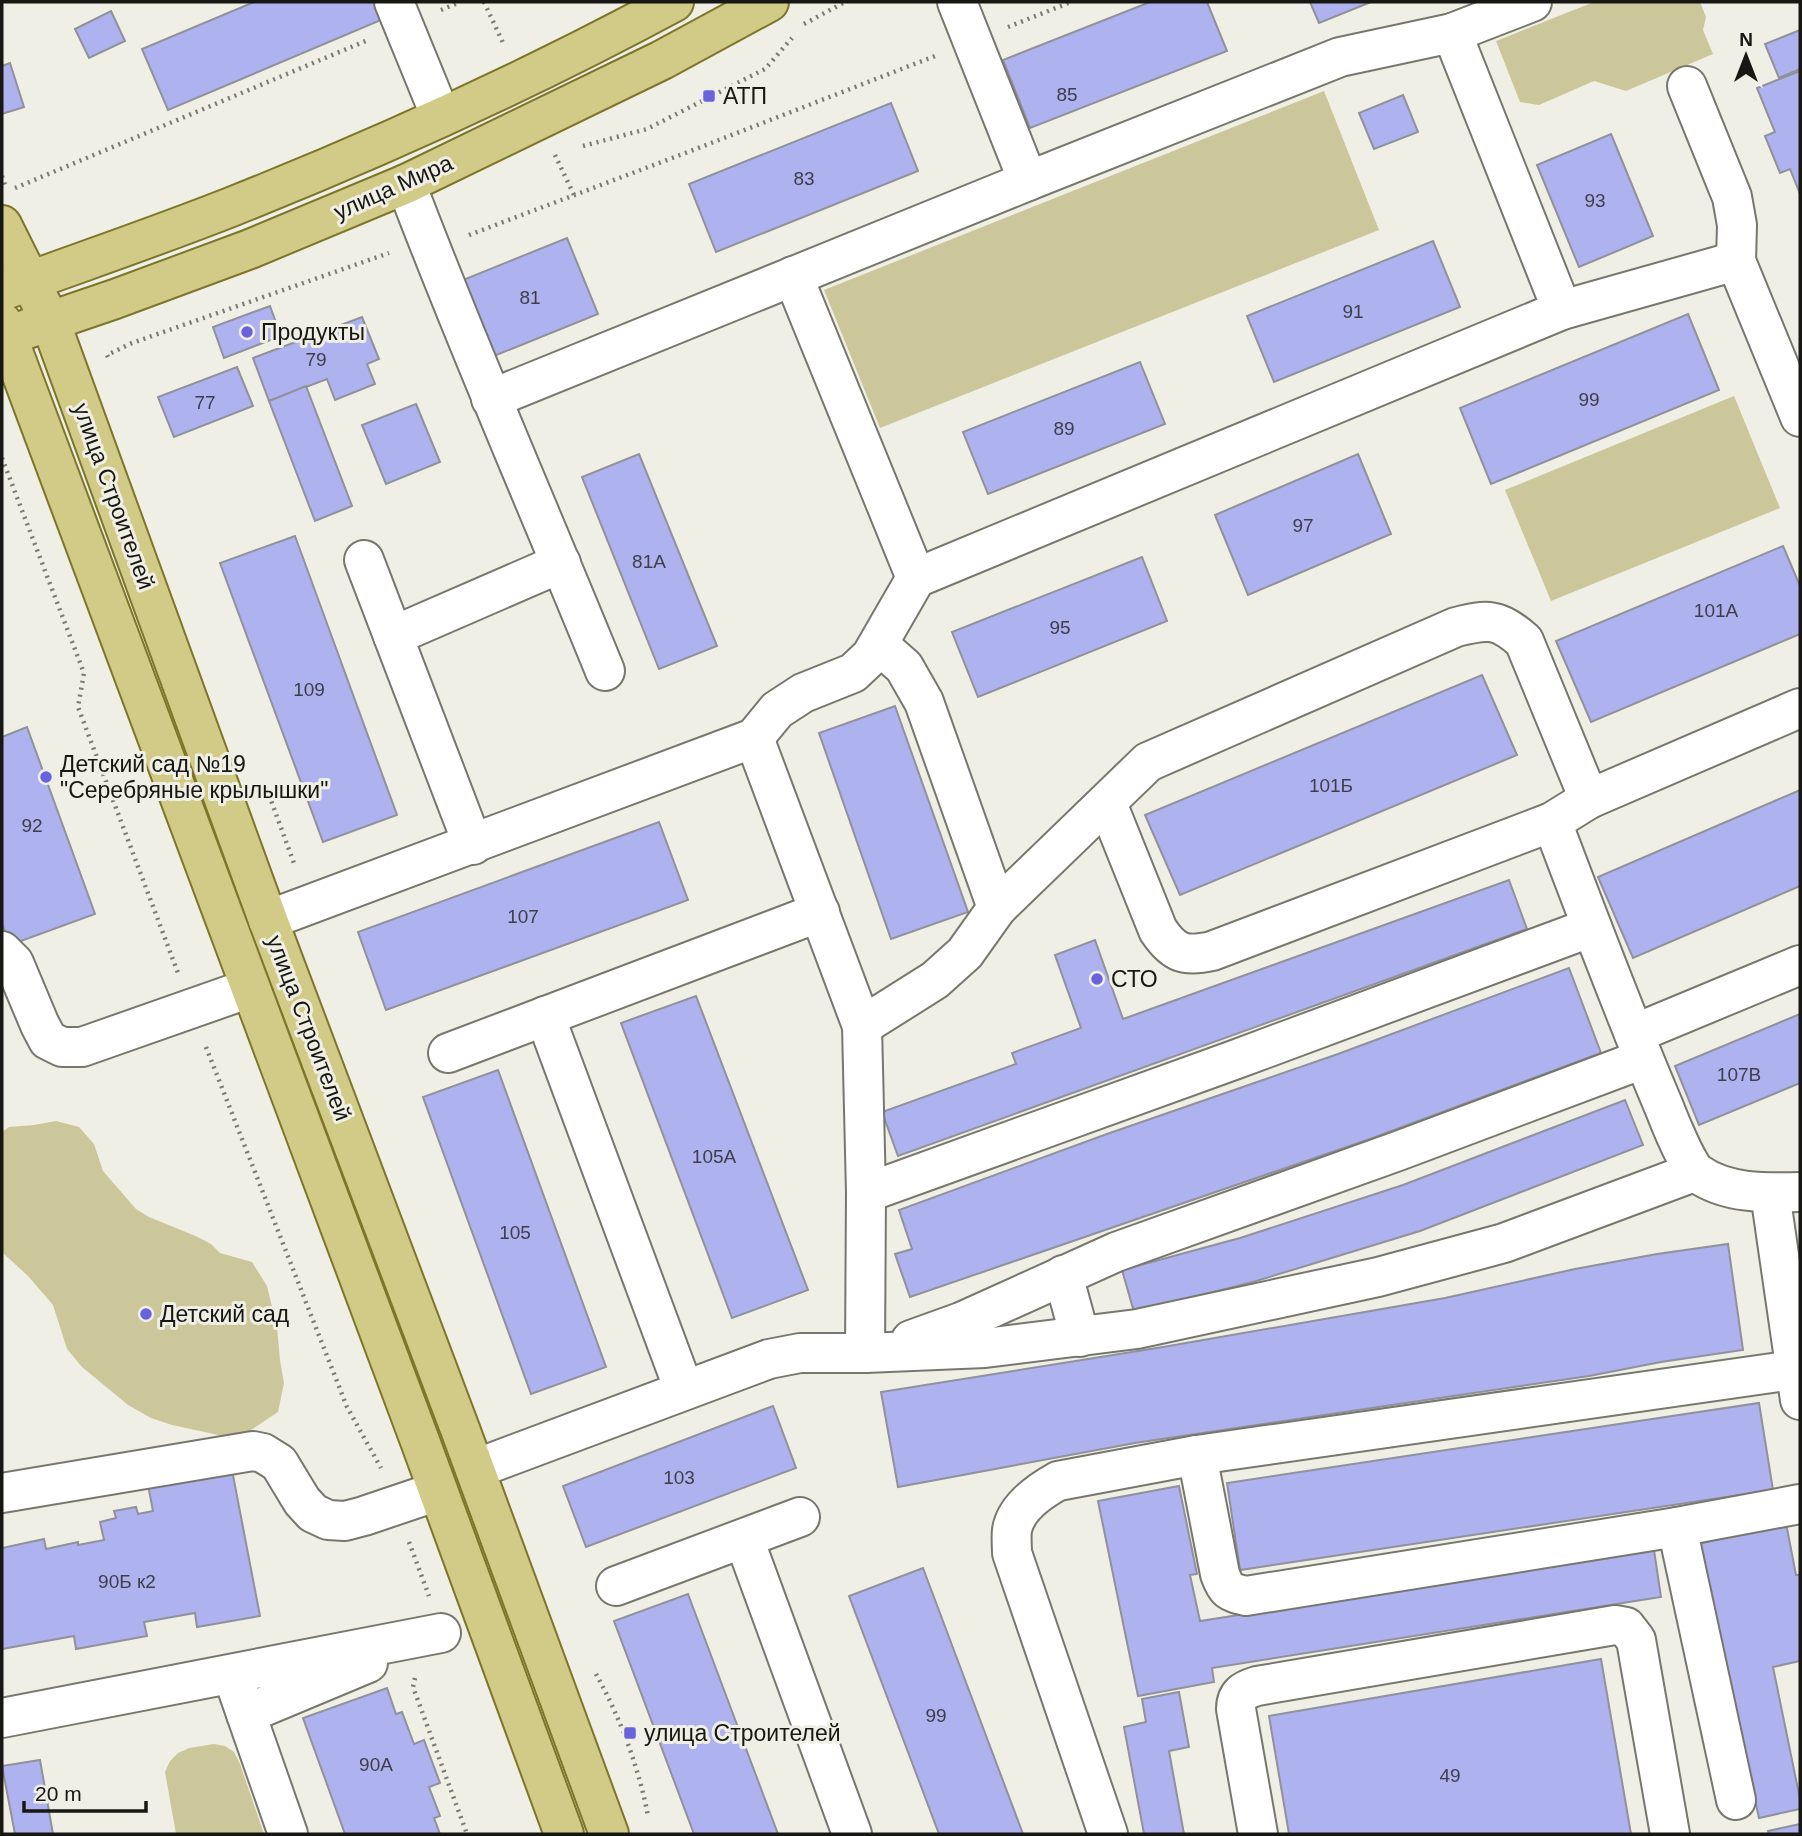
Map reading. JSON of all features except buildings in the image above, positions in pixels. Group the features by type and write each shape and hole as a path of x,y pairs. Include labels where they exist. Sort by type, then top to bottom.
{"main road":[{"name":"улица Мира","path":"16,286 232,206 441,117 674,2"},
{"name":"улица Мира","path":"3,332 50,321 250,249 406,184 662,60 769,2"},
{"name":"улица Строителей","path":"4,208 16,286 50,321 268,920 609,1834"},
{"name":"улица Строителей","path":"3,332 564,1834"}],"street":[{"path":"957,2 1028,181"},
{"path":"491,399 1340,57 1452,33 1532,2"},
{"path":"399,14 441,117"},
{"path":"1452,33 1562,310"},
{"path":"1687,86 1732,197 1737,225 1736,261 1800,417"},
{"path":"406,184 491,399 605,671"},
{"path":"268,920 754,738 777,710 803,692 853,673 871,656 916,578 1562,310 1736,261"},
{"path":"793,276 916,578"},
{"path":"365,560 473,845"},
{"path":"393,636 561,563"},
{"path":"863,1026 935,980 965,953 997,908 1148,762 1456,627 1482,621 1508,627 1524,641 1589,799"},
{"path":"879,645 904,667 924,702 997,908"},
{"path":"1107,803 1158,930 1166,943 1181,952 1193,955 1212,951 1552,822 1589,799 1800,708"},
{"path":"754,738 863,1026 865,1353"},
{"path":"1108,1834 1012,1553 1012,1527 1024,1507 1040,1491 1058,1481 1197,1455 1798,1379 1785,1193 1723,1187 1694,1172 1671,1125 1552,822"},
{"path":"448,1053 820,912"},
{"path":"866,1193 1592,927"},
{"path":"2,951 14,963 48,1040 62,1046 82,1047 250,988"},
{"path":"865,1353 920,1338 1116,1252 1411,1146 1639,1046 1800,965"},
{"path":"545,1016 684,1390"},
{"path":"475,1469 769,1359 800,1353 985,1348 1138,1329 1351,1283 1492,1247 1694,1172"},
{"path":"1063,1275 1080,1337"},
{"path":"2,1493 253,1451 263,1453 279,1463 302,1501 313,1513 328,1520 345,1521 438,1491"},
{"path":"1197,1455 1220,1574 1224,1585 1231,1592 1246,1596 1677,1527 1800,1504"},
{"path":"616,1586 800,1517"},
{"path":"1677,1527 1736,1800"},
{"path":"744,1539 852,1834"},
{"path":"246,1714 484,1616"},
{"path":"1258,1834 1236,1709 1236,1700 1244,1690 1615,1625 1626,1627 1636,1640 1670,1834"},
{"path":"2,1718 441,1633"},
{"path":"232,1673 288,1834"}],"path":[{"path":"4,208 399,14 460,2"},
{"path":"581,146 647,129 765,69 804,24 845,2"},
{"path":"107,355 132,343 380,255 458,240 1071,2"},
{"path":"2,458 84,673 78,707 191,1009 347,1408 382,1471 420,1570 448,1658 445,1667 414,1678 413,1687 467,1834"}],"shaded area":[{"path":"1594,2 1700,2 1706,17 1703,30 1713,54 1626,91 1594,81 1539,105 1520,102 1496,41"},
{"path":"1324,91 1379,230 880,428 824,290"},
{"path":"1734,396 1780,508 1551,601 1505,490"},
{"path":"56,1121 79,1127 94,1144 103,1171 136,1209 198,1237 220,1253 252,1262 267,1286 277,1327 284,1383 278,1412 248,1432 223,1436 172,1425 151,1418 128,1405 82,1367 67,1349 53,1305 2,1250 2,1132 9,1127"},
{"path":"214,1744 225,1746 234,1752 264,1834 176,1834 165,1772 178,1753 189,1748"}],"place":[{"name":"АТП","path":"709,96"},
{"name":"Продукты","path":"247,332"},
{"name":"Детский сад №19 \"Серебряные крылышки\"","path":"46,777"},
{"name":"СТО","path":"1097,979"},
{"name":"Детский сад","path":"146,1314"},
{"name":"улица Строителей","path":"630,1733"}]}
